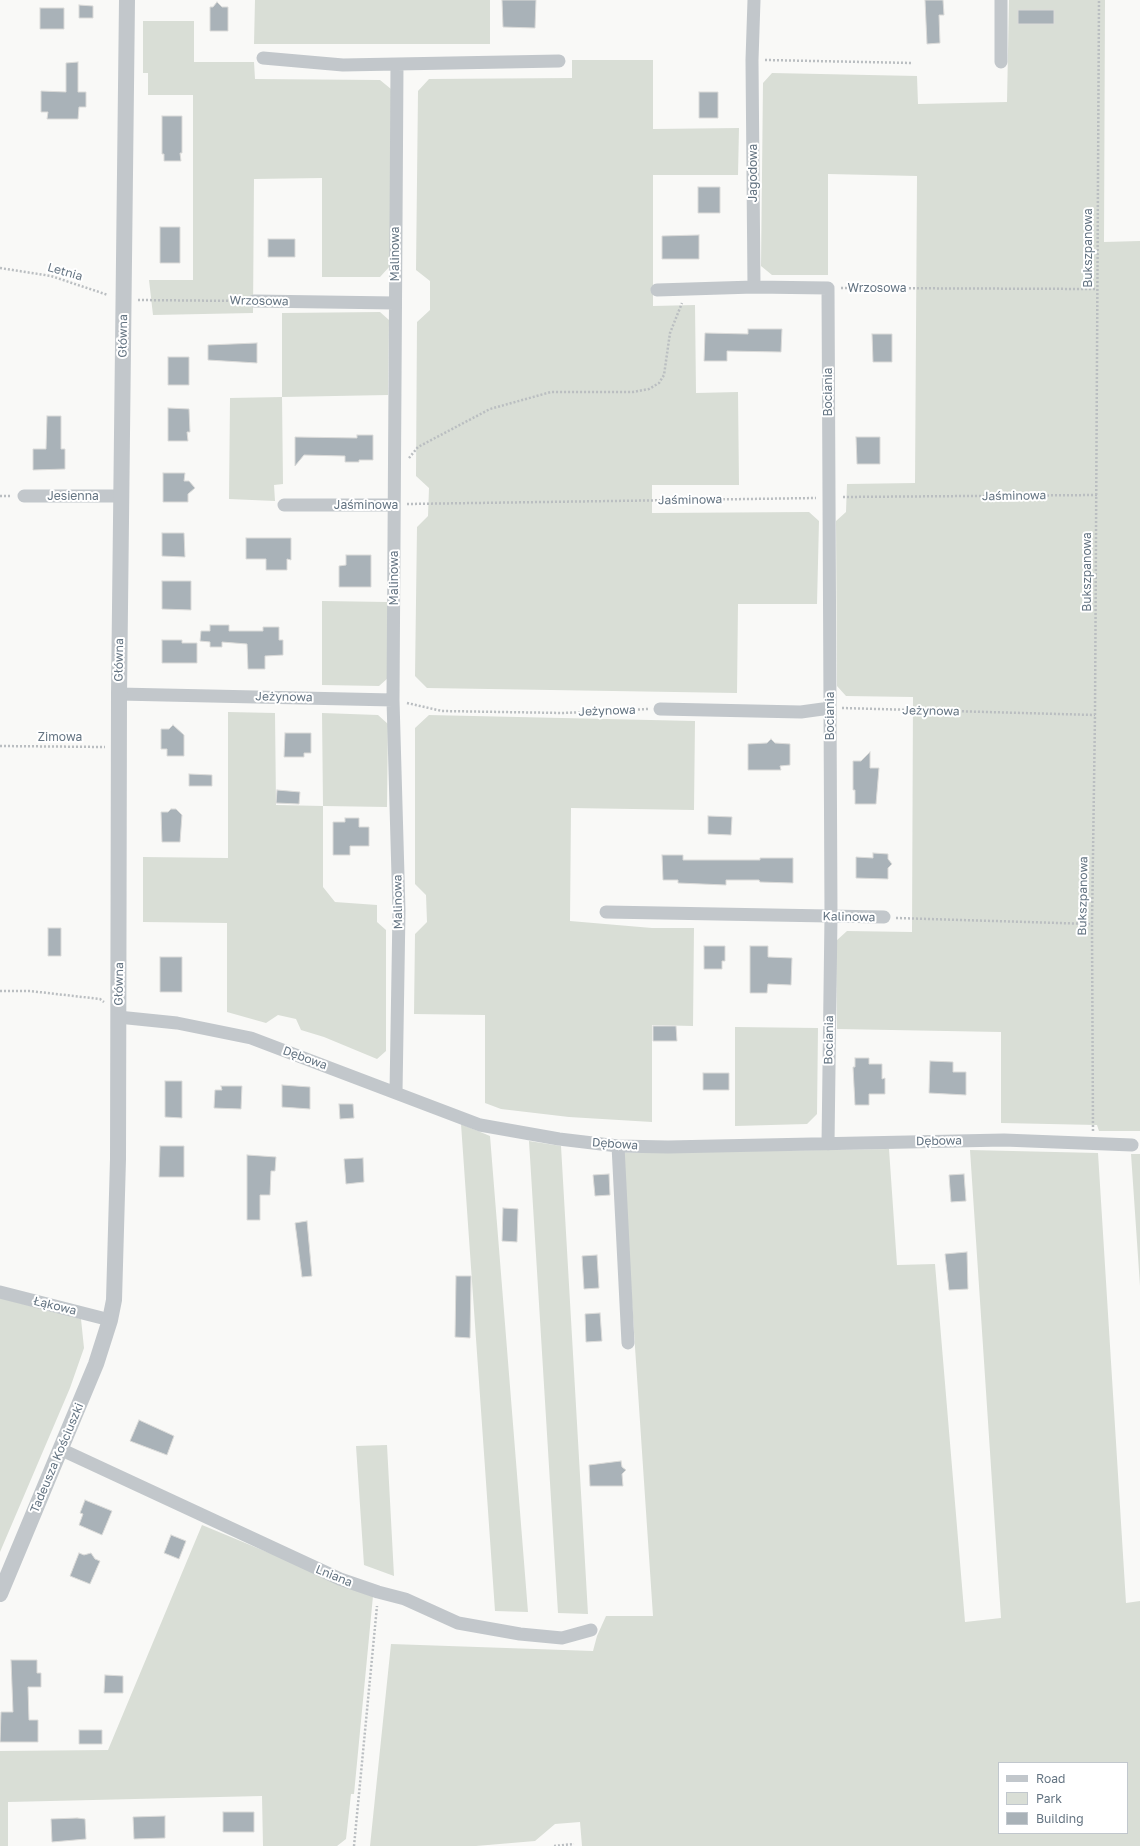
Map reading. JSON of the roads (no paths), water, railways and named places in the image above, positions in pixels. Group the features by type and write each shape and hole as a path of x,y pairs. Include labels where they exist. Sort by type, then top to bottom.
{"street":[{"name":"Główna","path":"110,1320 114,1300 117,1226 119,694 127,0"},
{"name":"Jagodowa","path":"754,0 752,60 754,287"},
{"path":"1001,0 1001,62"},
{"path":"263,58 342,65 559,61"},
{"name":"Malinowa","path":"396,1092 399,911 393,700 397,65"},
{"path":"657,290 754,287"},
{"name":"Bociania","path":"754,287 828,288 831,916 828,1144"},
{"name":"Wrzosowa","path":"254,301 395,303"},
{"name":"Jesienna","path":"24,496 121,496"},
{"name":"Jaśminowa","path":"284,505 394,505"},
{"name":"Jeżynowa","path":"119,694 393,700"},
{"path":"660,709 801,712 830,708"},
{"name":"Kalinowa","path":"606,912 884,917"},
{"name":"Dębowa","path":"118,1013 177,1022 251,1038 480,1125 559,1139 618,1146 668,1147 1004,1140 1132,1145"},
{"path":"618,1146 628,1343"},
{"name":"Łąkowa","path":"0,1292 110,1320"},
{"name":"Tadeusza Kościuszki","path":"0,1594 96,1364 110,1320"},
{"name":"Lniana","path":"60,1449 333,1576 378,1592 405,1599 458,1623 520,1634 562,1638 591,1630"}]}
